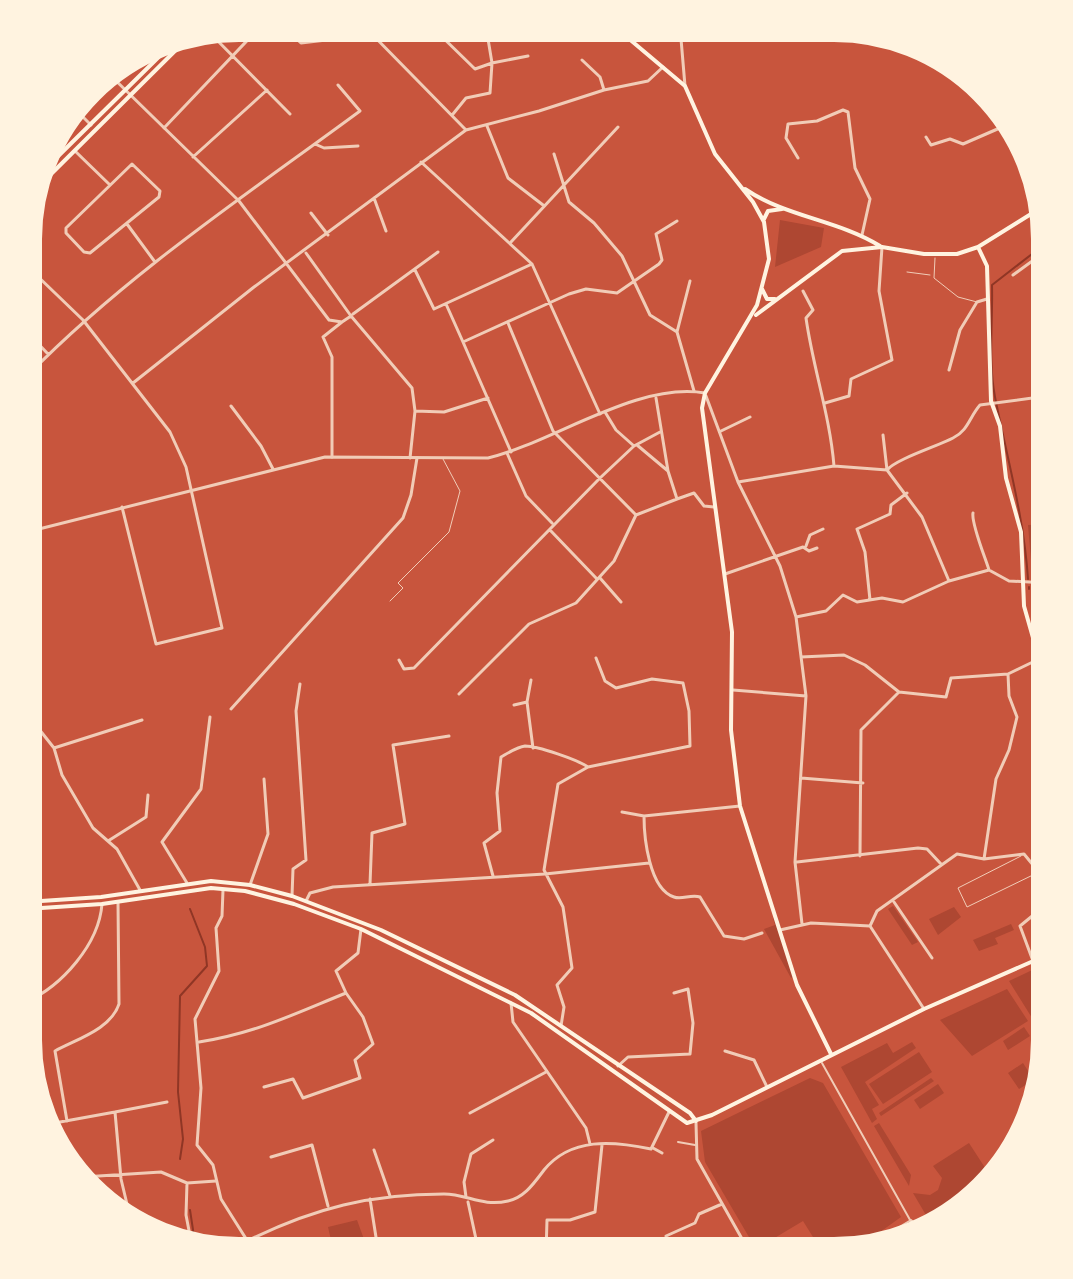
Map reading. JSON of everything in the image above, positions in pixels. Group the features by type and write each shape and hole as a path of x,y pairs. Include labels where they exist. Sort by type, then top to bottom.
{"main road":[{"path":"631,40 685,86 712,149 764,222 769,255 749,323"},
{"path":"52,174 175,51"},
{"path":"59,156 159,57"},
{"path":"740,186 761,200 862,235 882,247"},
{"path":"764,222 768,211 788,210"},
{"path":"831,1054 806,1007 746,835 740,806 731,730 732,632 702,408 705,393 749,323 764,306 782,296 837,253 882,247 935,255 957,254 978,247 1031,214"},
{"path":"858,248 863,242 862,235"},
{"path":"978,247 987,266 994,401 1006,478 1021,532 1025,612 1033,639"},
{"path":"762,287 767,299 782,296"},
{"path":"40,901 211,881 250,885 292,896 421,948 515,995 690,1113 696,1121"},
{"path":"40,908 118,902 199,888 223,888 294,904 361,929 511,1002 687,1123 924,1009 1033,961"}],"street":[{"path":"164,128 248,40"},
{"path":"298,40 301,43 326,40"},
{"path":"378,40 466,130"},
{"path":"445,40 475,69 528,56"},
{"path":"452,115 466,98 490,93 492,63 488,40"},
{"path":"681,40 685,86"},
{"path":"219,42 290,114"},
{"path":"582,60 600,77 604,90"},
{"path":"133,383 466,130 604,90 648,81 663,67"},
{"path":"117,82 239,201 329,320 342,322"},
{"path":"40,362 83,320 155,262 360,111 338,85"},
{"path":"193,157 267,90"},
{"path":"798,158 786,138 788,124 817,121 843,110 848,112 855,168 870,199 862,235"},
{"path":"82,116 91,125"},
{"path":"487,126 508,178 544,206"},
{"path":"511,242 618,127"},
{"path":"926,137 931,145 950,139 963,144 998,127"},
{"path":"315,144 324,148 358,146"},
{"path":"75,150 110,185"},
{"path":"554,154 569,202 594,223 622,256 650,315 677,332"},
{"path":"421,162 532,264 602,413 616,430 668,471"},
{"path":"135,165 160,191 159,197 127,224 90,253 84,252 66,233 70,223 135,165"},
{"path":"374,198 386,231"},
{"path":"311,213 328,235"},
{"path":"463,342 581,290 617,293 633,284 662,260 656,234 677,221"},
{"path":"127,224 155,262"},
{"path":"825,403 846,398 851,379 892,360 879,291 882,247"},
{"path":"305,252 412,388 415,411 410,458"},
{"path":"332,457 332,357 323,337 438,252"},
{"path":"1013,275 1033,262"},
{"path":"415,270 434,309 532,264"},
{"path":"40,279 83,320 170,432 182,455 222,628 156,644 122,507"},
{"path":"690,281 677,332 694,391"},
{"path":"803,291 813,310 806,318 825,403 834,466"},
{"path":"949,370 960,330 977,302 987,299"},
{"path":"446,304 488,398 526,496 552,524"},
{"path":"508,323 553,431 636,515"},
{"path":"40,346 48,354"},
{"path":"40,529 332,457 488,458 602,413 656,398 694,391 705,393 738,482 775,558 796,617 806,696 795,862 802,924"},
{"path":"738,482 834,466 887,470 896,462 924,454 957,436 970,424 976,409 994,401 1033,397"},
{"path":"415,411 444,412 488,398"},
{"path":"656,398 668,471 677,499"},
{"path":"231,406 261,446 273,469"},
{"path":"720,432 750,417"},
{"path":"399,660 404,669 414,668 550,530 552,524 635,445 660,432"},
{"path":"883,435 887,470 922,517 949,581"},
{"path":"231,709 403,518 411,495 417,458"},
{"path":"459,694 529,624 576,603 614,561 636,515 694,493 704,506 715,507"},
{"path":"870,600 865,552 857,529 890,514 891,505 907,493"},
{"path":"973,513 971,522 984,546 989,570"},
{"path":"725,574 806,546 810,535 823,529"},
{"path":"550,530 621,602"},
{"path":"806,546 809,551 817,548"},
{"path":"796,617 826,611 843,595 857,602 903,602 949,581 989,570 1022,583 1033,583"},
{"path":"801,657 844,655 865,665 899,692 946,697 951,678 1008,674 1033,662"},
{"path":"561,1026 564,1007 557,985 572,968 563,907 545,874 546,838 558,784 588,767 690,746 689,711 683,683 652,679 616,688 605,681 596,658"},
{"path":"984,859 997,776 1009,750 1017,717 1009,696 1008,674"},
{"path":"531,680 527,702 533,748"},
{"path":"292,896 293,869 306,860 296,711 300,684"},
{"path":"733,690 806,696"},
{"path":"860,856 863,783 861,730 899,692"},
{"path":"514,705 527,702"},
{"path":"187,883 162,842 201,789 210,717"},
{"path":"54,748 142,720"},
{"path":"40,730 54,748 62,775 93,828 117,849 140,891"},
{"path":"370,884 372,833 405,824 393,745 449,736"},
{"path":"493,876 484,843 500,831 501,757 521,747 533,748 578,760 588,767"},
{"path":"801,778 863,783"},
{"path":"250,885 268,834 264,779"},
{"path":"108,841 146,817 148,795"},
{"path":"622,812 644,816 740,806"},
{"path":"644,816 649,863 664,888 674,897 700,897 724,936 744,939 762,933"},
{"path":"795,862 918,848 927,849 941,864"},
{"path":"870,926 877,911 961,853 984,859 1024,854 1033,867"},
{"path":"306,901 310,893 324,888 545,874 649,863"},
{"path":"223,888 222,916 216,928 219,971 195,1019 199,1042 197,1145 213,1165 221,1199 248,1239"},
{"path":"67,1121 55,1051 107,1023 116,1012 119,1004 118,902"},
{"path":"894,902 932,958"},
{"path":"40,993 66,976 101,920 102,904"},
{"path":"1033,915 1020,926 1033,961"},
{"path":"780,930 802,924 870,926"},
{"path":"870,926 924,1009"},
{"path":"264,1087 293,1079 301,1097 360,1078 355,1060 373,1044 363,1017 346,993 336,971 358,953 361,929"},
{"path":"618,1066 628,1057 690,1054 693,1023 688,989 674,993"},
{"path":"199,1042 268,1027 295,1011 346,993"},
{"path":"511,1002 513,1022 586,1128 590,1144"},
{"path":"725,1051 754,1060 767,1087"},
{"path":"821,1060 912,1223"},
{"path":"470,1113 546,1072"},
{"path":"58,1122 167,1102"},
{"path":"115,1112 121,1174 128,1206"},
{"path":"653,1148 669,1112"},
{"path":"696,1121 697,1159 742,1239"},
{"path":"475,1239 464,1182 471,1154 493,1140"},
{"path":"678,1142 696,1146"},
{"path":"271,1157 312,1145 328,1206"},
{"path":"546,1239 547,1220 570,1220 595,1212 602,1145"},
{"path":"251,1239 328,1206 390,1196 511,1201 525,1193 558,1156 575,1146 653,1148 662,1153"},
{"path":"374,1150 390,1196"},
{"path":"94,1176 161,1172 187,1183 217,1181"},
{"path":"187,1183 186,1215 189,1232"},
{"path":"370,1199 376,1239"},
{"path":"667,1239 666,1236 695,1223 701,1213 722,1204"},
{"path":"897,1228 911,1220"}],"lane":[{"path":"933,275 935,255"},
{"path":"907,272 933,275 958,297 977,302"},
{"path":"390,601 403,588 398,583 449,532 460,491 443,458"},
{"path":"1024,854 958,888 967,907 1033,875"}],"shaded area":[{"path":"780,220 824,228 821,247 775,267"},
{"path":"1028,525 1033,525 1033,572 1032,572"},
{"path":"893,906 918,942 912,945 888,909"},
{"path":"954,907 961,917 938,935 929,919"},
{"path":"776,917 795,976 791,978 764,929 775,925 773,918"},
{"path":"1011,924 1014,930 995,938 998,944 979,951 973,940"},
{"path":"1033,970 1033,1020 1009,981"},
{"path":"1007,989 1028,1021 972,1056 940,1020"},
{"path":"1024,1027 1030,1036 1008,1050 1003,1041"},
{"path":"912,1042 916,1048 865,1082 879,1105 872,1109 877,1119 872,1123 841,1067 887,1043 893,1053"},
{"path":"919,1052 932,1072 883,1104 869,1084"},
{"path":"1023,1063 1030,1074 1028,1084 1019,1089 1008,1073"},
{"path":"810,1078 823,1083 901,1217 877,1234 847,1239 814,1239 803,1221 773,1239 750,1239 705,1162 701,1131"},
{"path":"931,1078 934,1081 881,1116 879,1113"},
{"path":"938,1084 944,1093 920,1109 914,1100"},
{"path":"879,1123 911,1175 909,1186 874,1126"},
{"path":"969,1143 986,1169 955,1198 926,1216 913,1193 930,1195 938,1190 942,1178 933,1166"},
{"path":"357,1220 364,1239 331,1239 328,1227"}],"waterway":[{"path":"1028,579 1019,510 993,383 992,285 1033,253"},
{"path":"180,1159 183,1139 178,1092 180,996 207,966 205,947 190,909"},
{"path":"190,1210 194,1233"}]}
